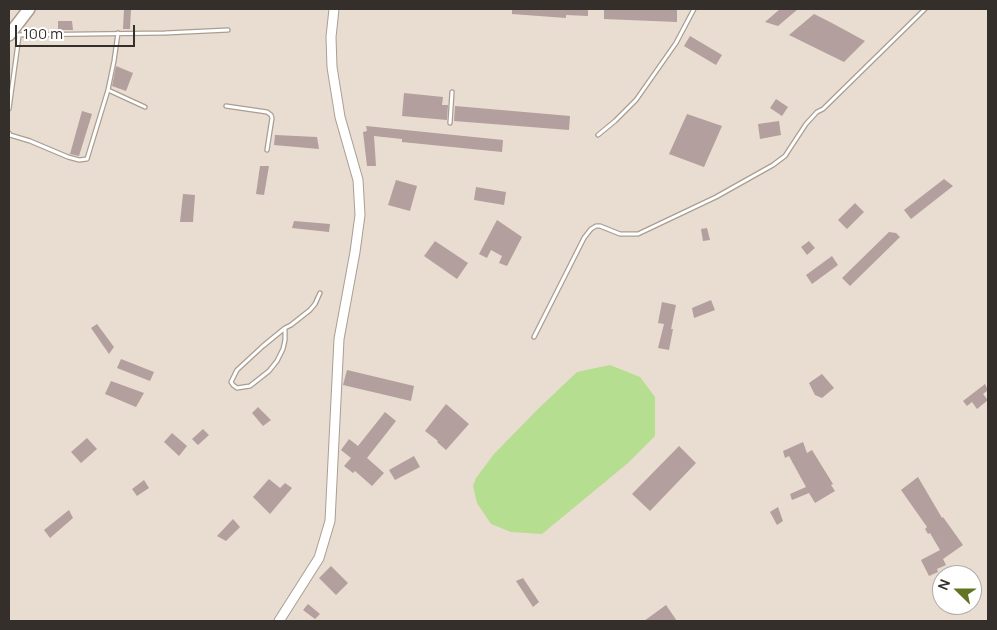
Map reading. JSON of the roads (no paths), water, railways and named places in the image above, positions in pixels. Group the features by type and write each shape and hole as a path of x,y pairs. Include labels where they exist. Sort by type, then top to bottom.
{"highway":[{"path":"12,35 29,9"}],"street":[{"path":"279,621 318,558 325,542 330,520 339,339 360,215 358,180 340,117 333,74 331,37 334,9"}],"lane":[{"path":"598,135 630,107 656,74 685,28 694,9"},
{"path":"534,336 584,238 591,229 600,226 620,234 638,234 724,193 773,165 786,156 806,124 817,112 823,109 926,9"},
{"path":"9,109 12,35 165,34 228,30"},
{"path":"9,133 68,157 79,160 87,159 108,90 118,33"},
{"path":"108,90 145,106"},
{"path":"450,123 452,92"},
{"path":"226,106 267,112 271,115 266,150"},
{"path":"285,328 283,350 269,371 250,386 237,388 233,385 231,382 237,370 285,328 310,310 320,293"}]}
